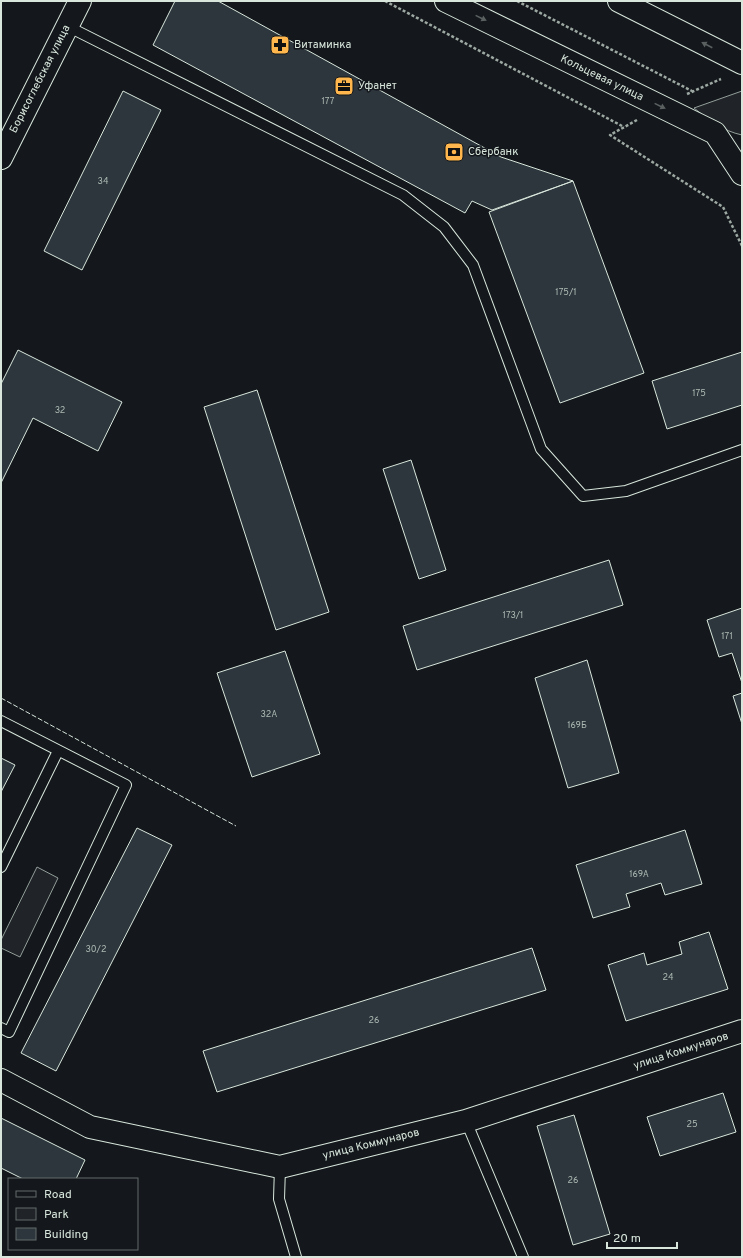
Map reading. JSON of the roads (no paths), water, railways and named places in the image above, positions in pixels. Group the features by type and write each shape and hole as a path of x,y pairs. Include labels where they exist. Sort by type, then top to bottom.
{"street":[{"name":"Борисоглебская улица","path":"1,158 80,1"},
{"name":"Кольцевая улица","path":"446,1 714,134 742,174"},
{"path":"619,1 742,62"},
{"name":"улица Коммунаров","path":"1,1080 90,1127 280,1167 466,1121 742,1031"}],"lane":[{"path":"67,26 404,195 444,227 473,265 541,449 583,496 626,491 742,450"},
{"path":"1,721 126,786 9,1032 1,1028"},
{"path":"1,867 58,750"},
{"path":"466,1121 523,1257"},
{"path":"280,1167 279,1199 296,1257"}],"place":[{"name":"Витаминка","path":"280,45"},
{"name":"Уфанет","path":"344,86"},
{"name":"Сбербанк","path":"454,152"}]}
